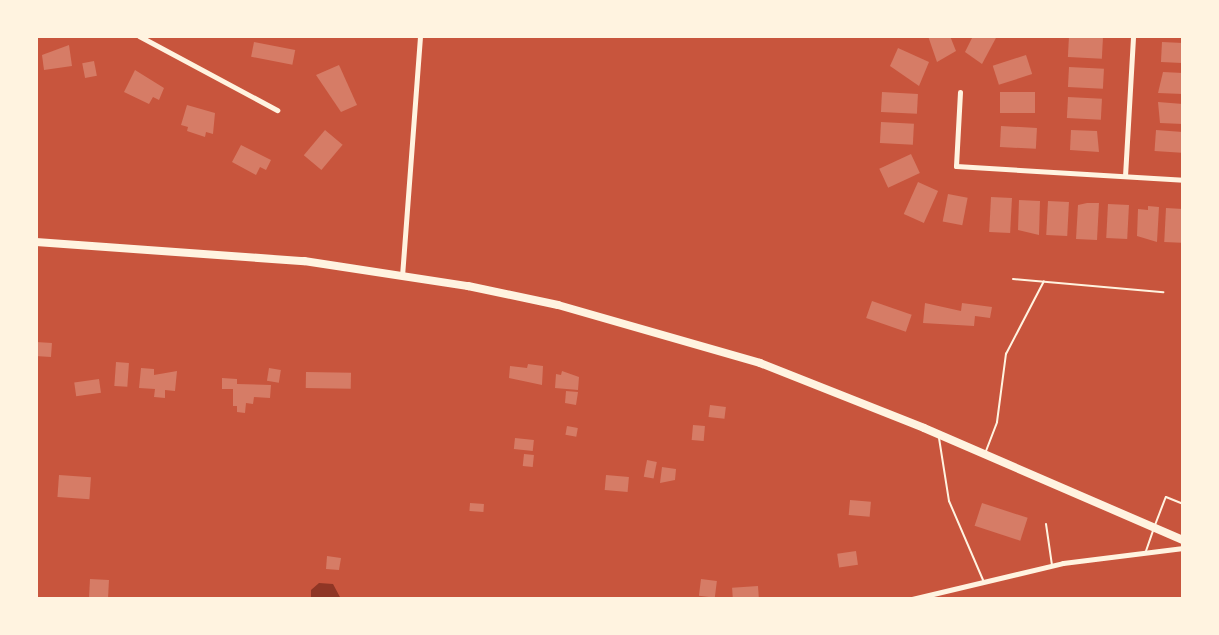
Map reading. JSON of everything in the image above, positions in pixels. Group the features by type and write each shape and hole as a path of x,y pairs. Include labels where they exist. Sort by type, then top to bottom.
{"main road":[{"path":"36,242 260,256 402,276 558,305 673,336 760,363 938,434 1183,540"}],"street":[{"path":"138,36 277,110"},
{"path":"402,276 420,36"},
{"path":"1125,176 1133,36"},
{"path":"960,92 956,166 1183,180"},
{"path":"912,599 1052,565 1183,548"}],"lane":[{"path":"1013,279 1163,292"},
{"path":"985,454 997,422 1006,354 1044,281"},
{"path":"938,434 949,501 983,580"},
{"path":"1145,552 1166,497 1183,504"},
{"path":"1046,524 1052,565"}],"shaded area":[{"path":"319,583 333,584 341,599 311,599 311,590"}],"building":[{"path":"928,36 950,36 956,51 937,62"},
{"path":"973,36 997,36 982,64 965,52"},
{"path":"1069,36 1103,38 1102,59 1068,57"},
{"path":"254,42 295,50 292,65 251,57"},
{"path":"1162,42 1183,43 1182,63 1161,62"},
{"path":"69,45 72,66 44,70 42,55"},
{"path":"898,48 929,62 919,86 890,66"},
{"path":"1026,55 1032,74 999,85 993,66"},
{"path":"94,61 97,76 85,78 82,63"},
{"path":"339,65 357,105 341,112 316,75"},
{"path":"1069,67 1104,69 1103,89 1068,87"},
{"path":"135,70 164,88 159,100 153,97 149,104 124,92"},
{"path":"1163,72 1183,73 1183,94 1158,93"},
{"path":"882,92 918,94 917,114 881,112"},
{"path":"1000,92 1035,92 1035,113 1000,113"},
{"path":"1068,97 1102,99 1101,120 1067,118"},
{"path":"1158,102 1183,104 1183,124 1160,123"},
{"path":"187,105 215,113 213,134 206,132 205,137 187,131 188,127 181,125"},
{"path":"881,122 914,124 913,145 880,143"},
{"path":"1001,126 1037,128 1036,149 1000,147"},
{"path":"325,130 343,145 321,170 304,155"},
{"path":"1071,130 1097,131 1099,152 1070,150"},
{"path":"1156,130 1183,132 1181,153 1155,151"},
{"path":"241,145 271,160 266,170 260,167 256,175 232,162"},
{"path":"911,154 920,173 888,188 879,169"},
{"path":"918,182 938,191 924,223 904,214"},
{"path":"948,194 968,198 962,225 943,221"},
{"path":"991,197 1012,198 1010,233 989,232"},
{"path":"1019,200 1040,201 1039,235 1018,230"},
{"path":"1048,201 1069,202 1067,236 1046,235"},
{"path":"1099,203 1097,240 1076,239 1078,205"},
{"path":"1108,204 1129,205 1127,239 1106,238"},
{"path":"1148,206 1159,207 1157,242 1137,236 1138,209 1148,210"},
{"path":"1166,208 1183,209 1181,243 1164,242"},
{"path":"872,301 912,315 906,332 866,318"},
{"path":"925,303 961,311 962,303 992,307 990,318 975,316 974,326 923,323"},
{"path":"36,342 52,343 51,357 36,356"},
{"path":"116,362 129,363 127,387 114,386"},
{"path":"528,364 543,366 542,385 509,378 510,366 527,368"},
{"path":"141,368 154,369 154,375 177,371 175,391 165,390 165,398 154,397 155,389 139,388"},
{"path":"269,368 281,370 279,383 267,381"},
{"path":"562,371 579,377 578,390 555,388 556,374 561,375"},
{"path":"306,372 351,373 351,389 306,388"},
{"path":"222,378 237,379 237,384 271,385 270,398 254,397 253,404 246,403 245,413 237,412 237,406 233,406 233,389 222,389"},
{"path":"99,379 101,393 76,396 74,382"},
{"path":"566,391 578,392 576,405 565,403"},
{"path":"710,405 726,407 724,419 709,417"},
{"path":"693,425 705,426 704,441 692,440"},
{"path":"567,426 578,428 576,437 565,435"},
{"path":"515,438 534,440 533,451 514,449"},
{"path":"524,454 534,455 533,467 523,466"},
{"path":"647,460 657,462 654,479 644,477"},
{"path":"662,467 676,469 675,480 660,483"},
{"path":"59,475 91,477 89,499 57,497"},
{"path":"606,475 629,477 628,492 605,490"},
{"path":"850,500 871,502 870,517 849,515"},
{"path":"470,503 484,504 483,512 469,511"},
{"path":"982,503 1028,518 1020,541 975,526"},
{"path":"856,551 858,565 839,568 837,554"},
{"path":"327,556 341,558 339,570 326,569"},
{"path":"90,579 109,580 108,599 89,599"},
{"path":"701,579 717,581 715,598 699,596"},
{"path":"758,586 759,599 733,599 732,588"}]}
